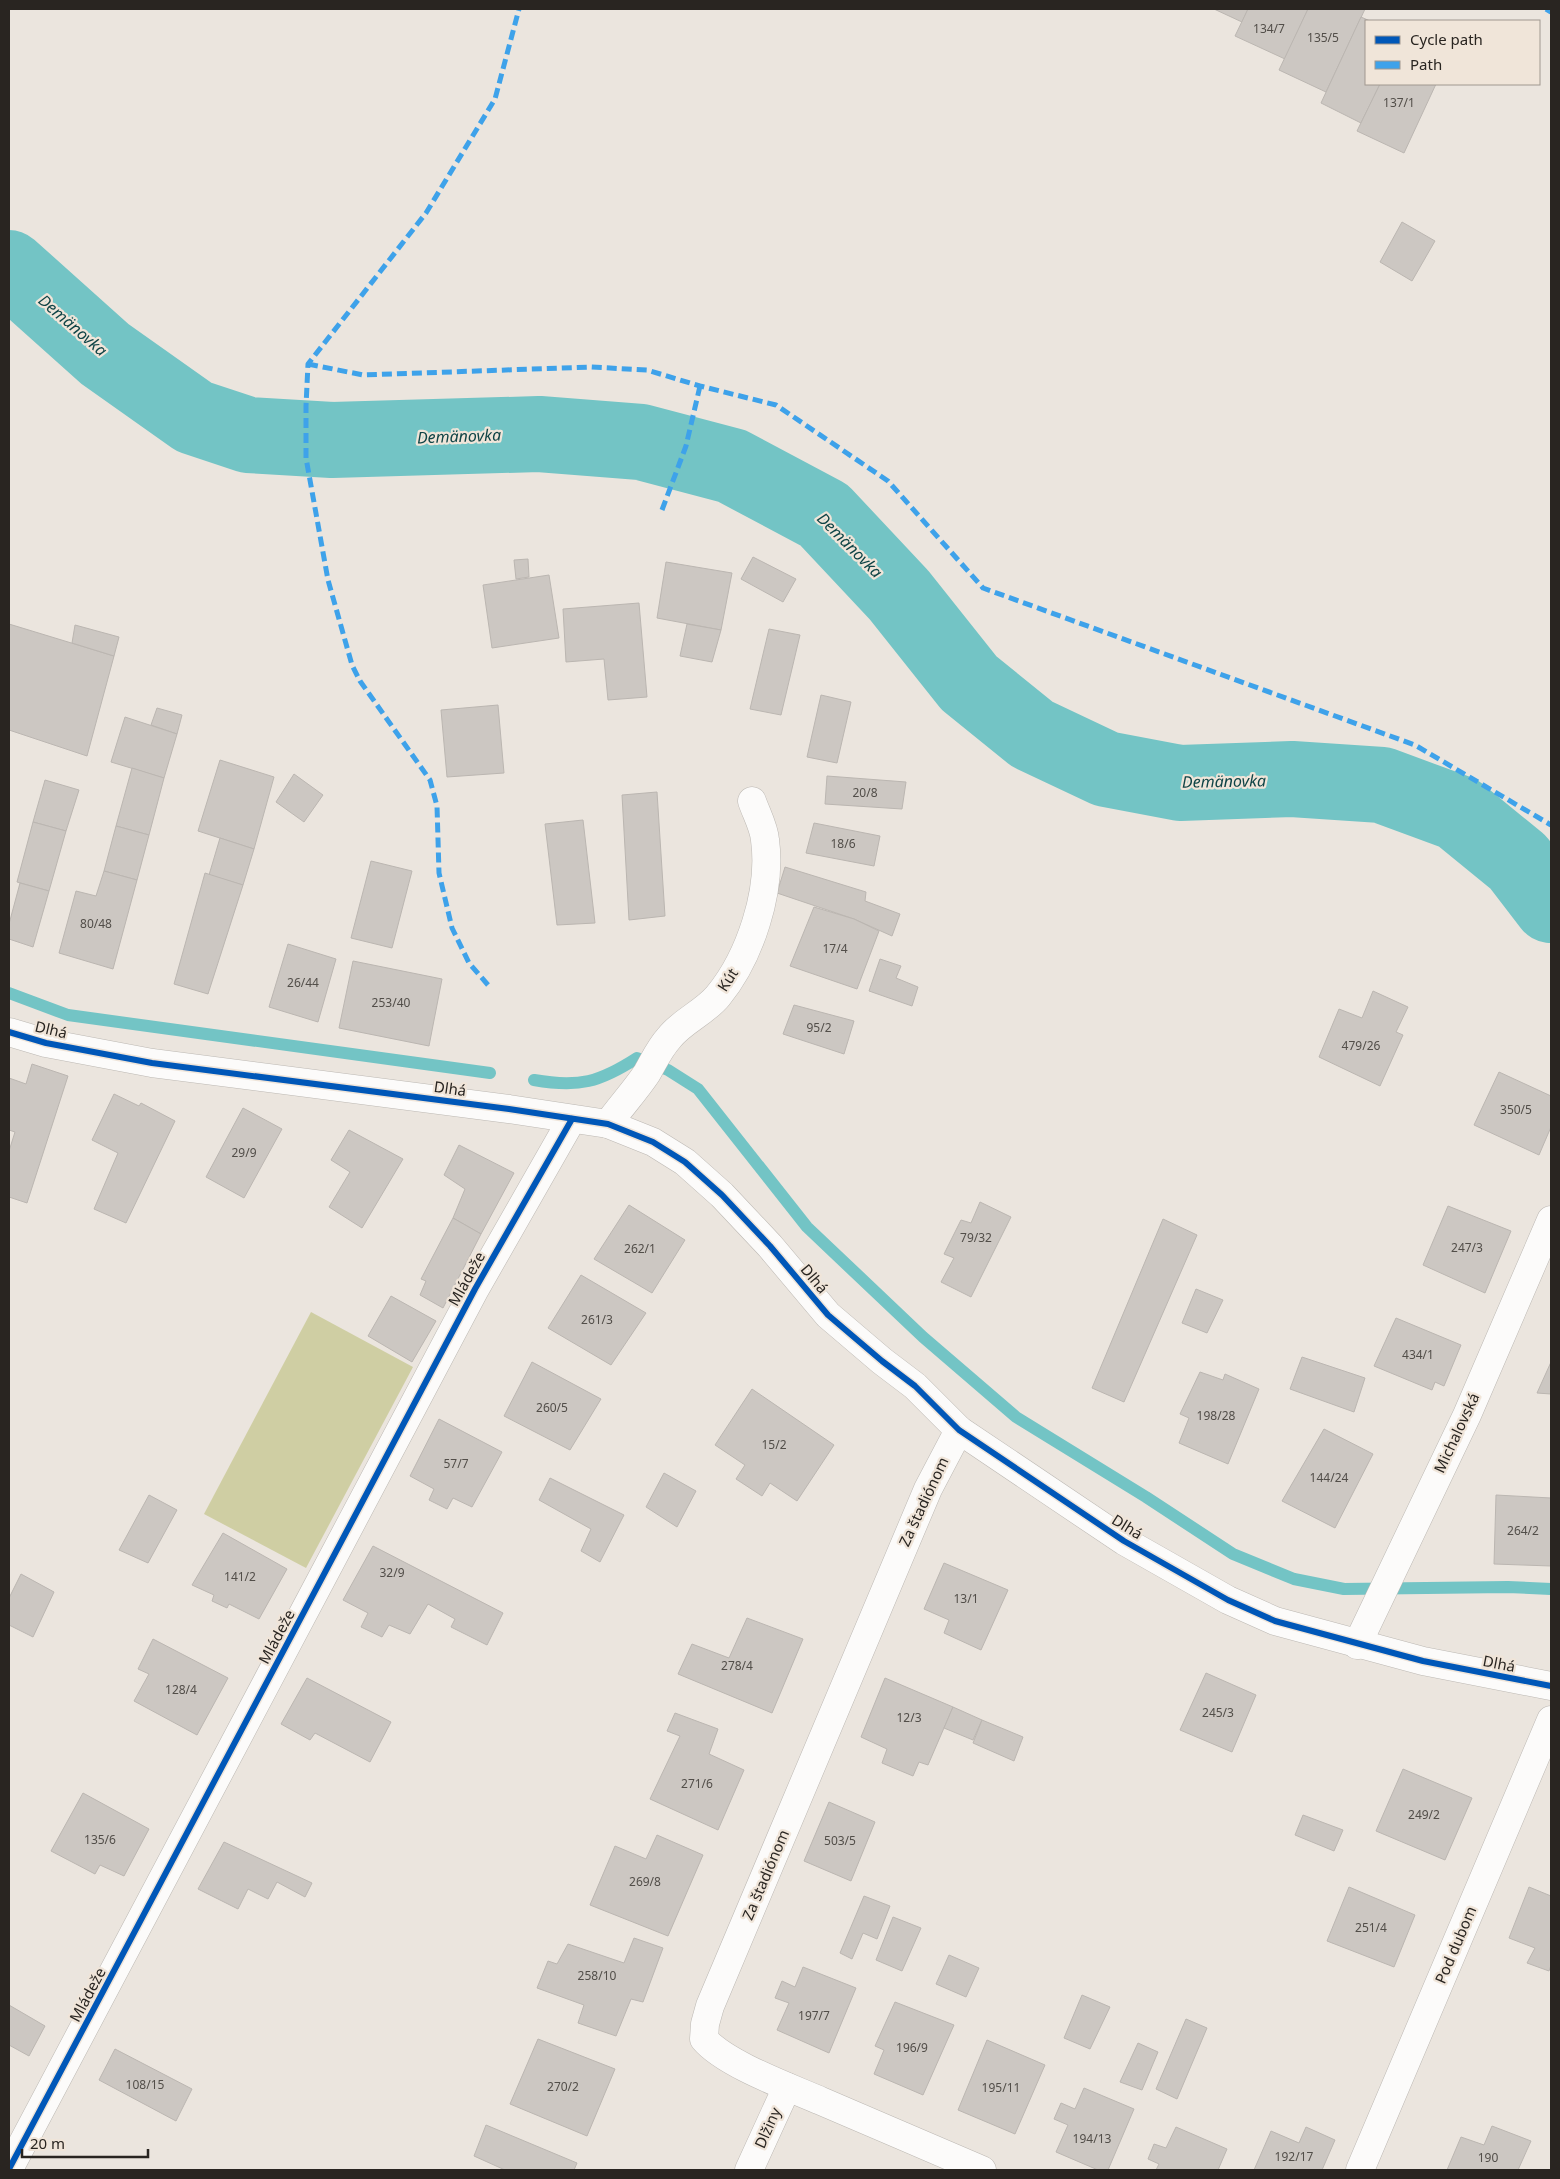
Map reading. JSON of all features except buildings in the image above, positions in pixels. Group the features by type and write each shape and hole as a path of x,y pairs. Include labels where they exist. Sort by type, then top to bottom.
{"street":[{"name":"Kút","path":"608,1124 670,1036 704,1010 717,996 745,954 759,912 766,870 765,839 752,801"},
{"name":"Dlhá","path":"9,1032 46,1043 152,1063 608,1124 653,1142 685,1162 722,1195 763,1238 828,1315 915,1386 959,1430 1124,1541 1228,1600 1275,1621 1423,1661 1551,1686"},
{"name":"Mládeže","path":"9,2169 475,1289 572,1119"},
{"name":"Michalovská","path":"1357,1644 1467,1414 1551,1220"},
{"name":"Za štadiónom","path":"959,1430 928,1489 710,2006 705,2024 704,2039 712,2049 787,2087 982,2170"},
{"name":"Pod dubom","path":"1360,2170 1551,1720"},
{"name":"Dlžiny","path":"749,2170 787,2087"}],"green space":[{"path":"311,1312 413,1367 306,1568 204,1514"}],"waterway":[{"name":"Demänovka","path":"9,268 105,354 194,417 248,435 332,440 539,434 641,442 732,466 824,515 899,595 969,683 1032,734 1106,769 1180,783 1292,779 1382,785 1458,813 1518,862 1551,905"},
{"path":"9,993 68,1015 490,1073"},
{"path":"534,1080 564,1083 588,1081 612,1073 637,1058 668,1070 698,1089 807,1227 923,1337 1016,1417 1146,1497 1233,1554 1294,1579 1344,1589 1508,1587 1551,1589"}],"marked path":[{"path":"488,985 469,963 452,928 439,873 437,806 430,780 360,681 352,665 328,580 306,458 306,406 308,364 426,213 495,99 519,9"},
{"path":"1546,9 1551,12"},
{"path":"308,364 363,375 591,367 647,370 700,386 776,405 888,481 983,588 1415,745 1551,825"},
{"path":"662,510 686,446 700,386"}],"cycle path":[{"path":"9,1032 46,1043 152,1063 509,1109 608,1124 653,1142 685,1162 722,1195 770,1246 828,1315 915,1386 959,1430 1124,1541 1228,1600 1275,1621 1423,1661 1551,1686"},
{"path":"9,2169 475,1289 572,1119"}]}
